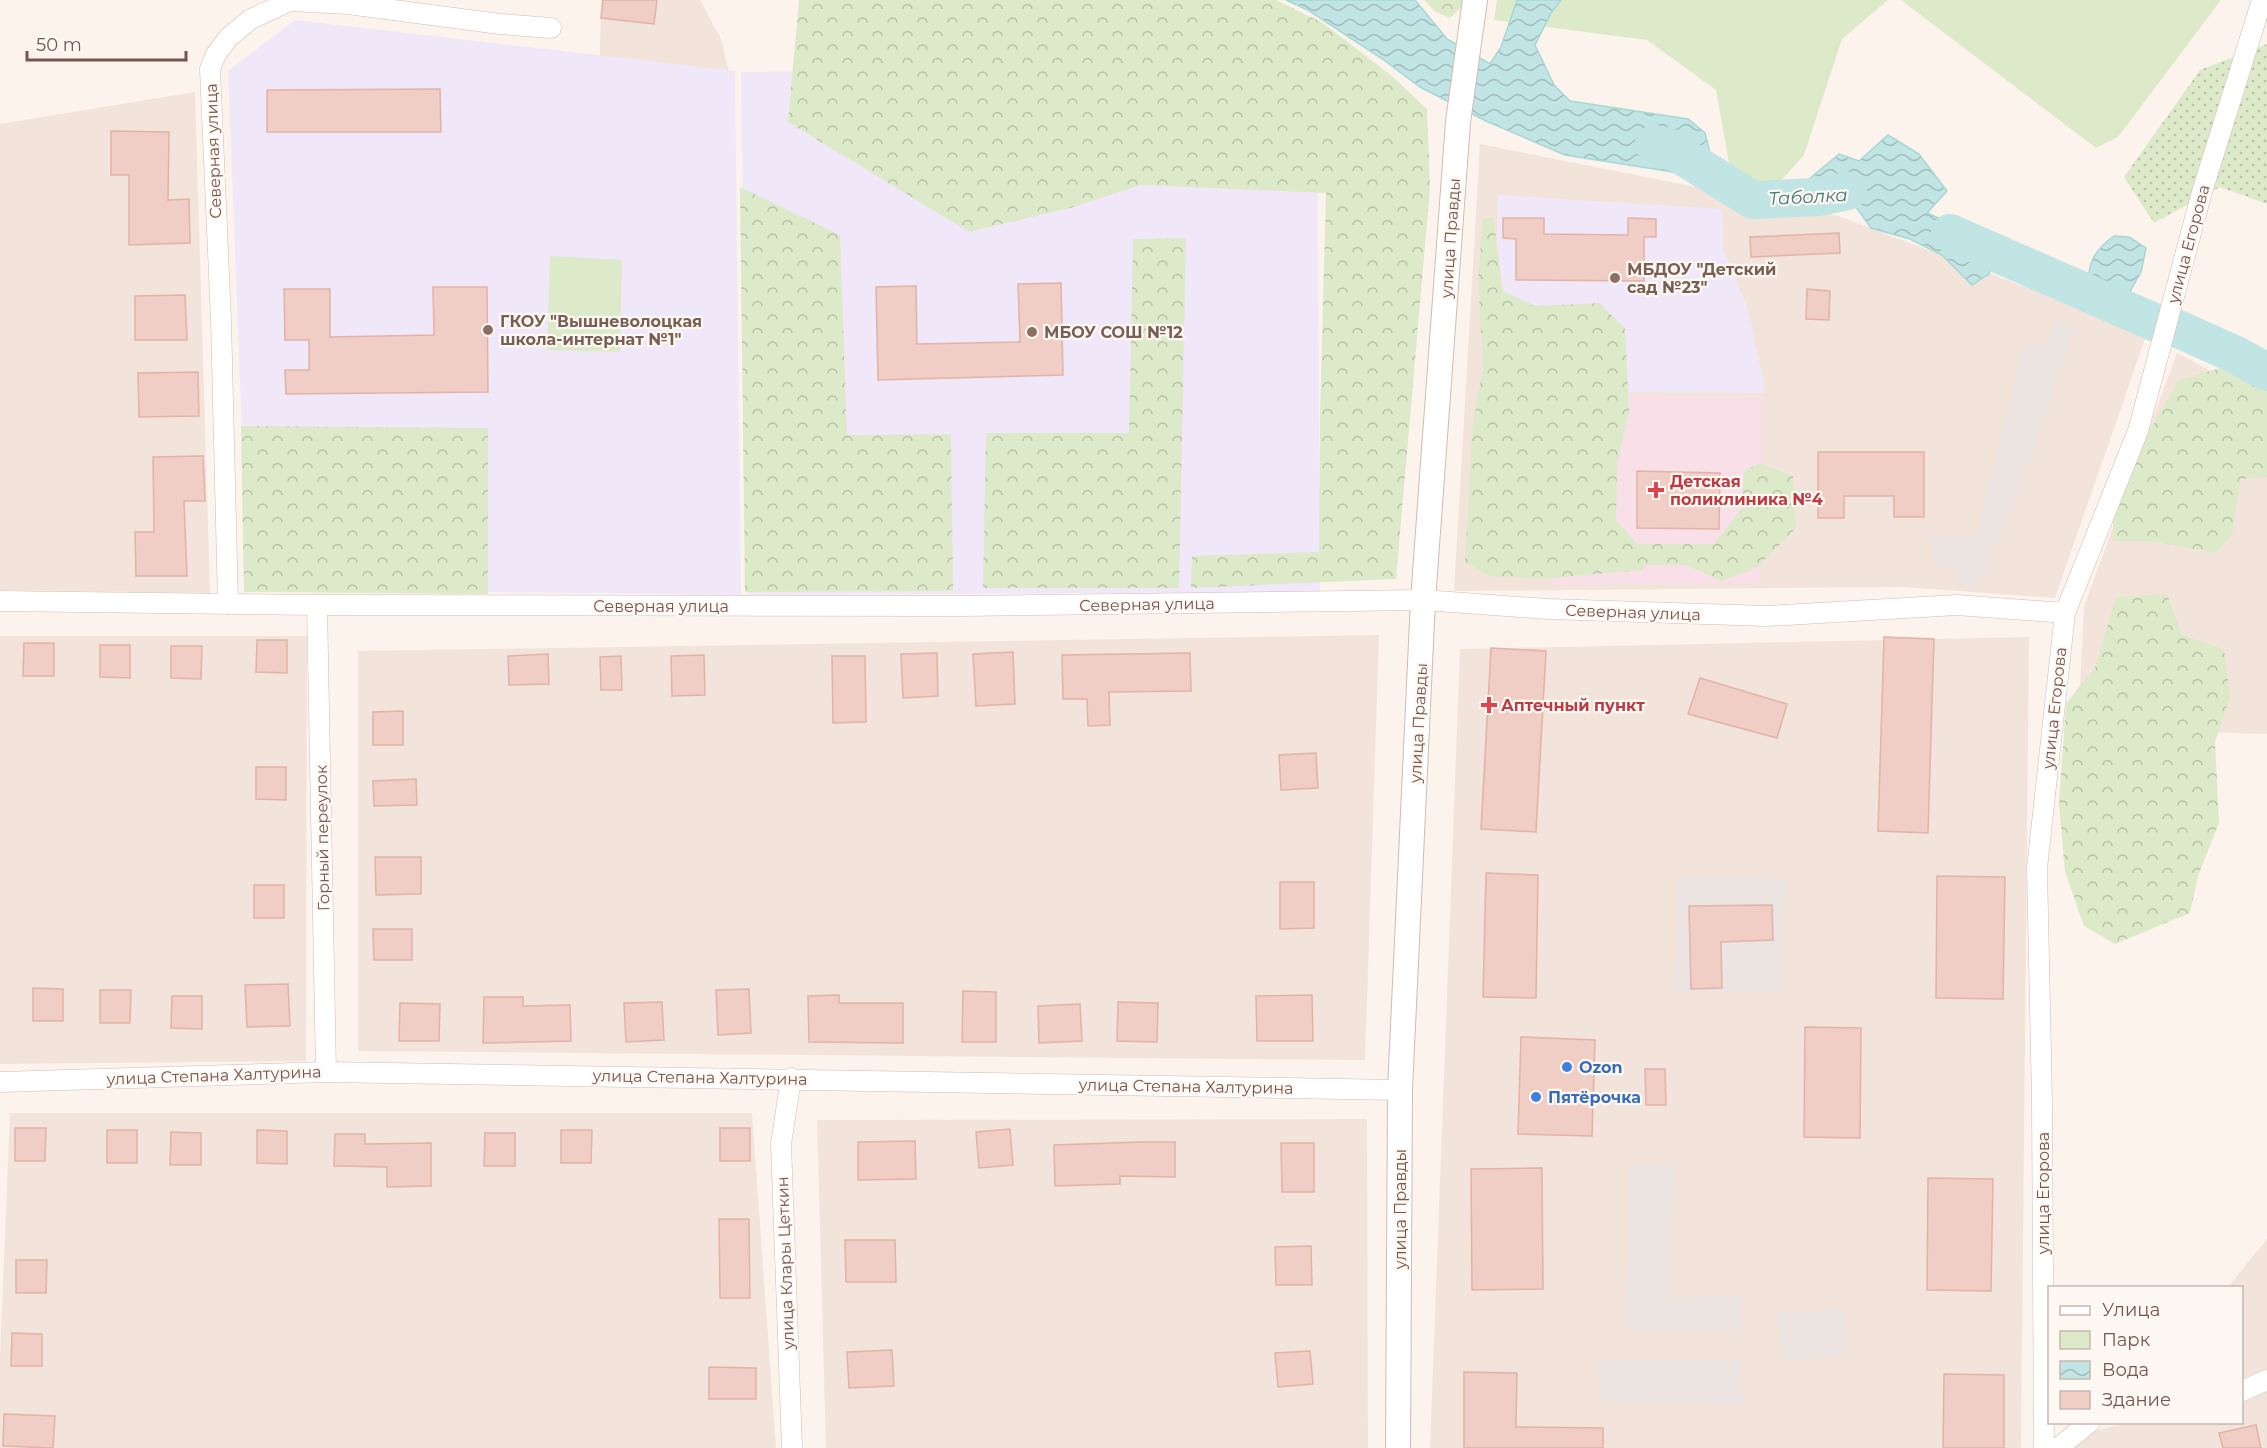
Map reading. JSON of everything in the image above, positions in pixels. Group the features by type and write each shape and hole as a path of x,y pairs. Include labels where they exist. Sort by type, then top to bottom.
{"street":[{"name":"улица Правды","path":"1398,1448 1400,1090 1423,600 1458,122 1475,0"},
{"name":"улица Егорова","path":"2044,1448 2042,1101 2037,868 2065,613 2138,431 2202,192 2262,0"},
{"name":"Северная улица","path":"228,604 221,320 210,69 216,54 229,36 251,19 290,1 348,4 500,24 551,28"},
{"name":"Северная улица","path":"0,601 317,605 962,606 1423,600 1548,609 1767,616 1957,605 2065,613"},
{"name":"Горный переулок","path":"317,605 326,1072"},
{"name":"улица Степана Халтурина","path":"0,1082 326,1072 1400,1090"},
{"name":"улица Клары Цеткин","path":"791,1078 781,1144 792,1448"},
{"path":"2243,1389 2267,1380"},
{"path":"2058,1448 2088,1424"}],"shaded area":[{"path":"601,0 700,0 721,39 730,76 599,92"},
{"name":"ГКОУ \"Вышневолоцкая школа-интернат №1\"","path":"295,20 735,71 741,595 248,589 228,71"},
{"name":"МБОУ СОШ №12","path":"1317,68 1320,592 748,595 741,72"},
{"path":"195,92 210,593 0,590 0,124"},
{"path":"1480,144 1836,215 2147,333 2055,598 1904,587 1454,591"},
{"name":"МБДОУ \"Детский сад №23\"","path":"1498,195 1722,209 1723,249 1747,306 1766,393 1493,391"},
{"path":"2057,318 2074,327 2033,451 1979,588 1957,586 1958,568 1931,564 1932,536 1974,539 2025,342 2045,346"},
{"path":"2177,353 2267,400 2267,734 2078,728 2084,606"},
{"name":"Детская поликлиника №4","path":"1552,394 1764,397 1759,583 1551,585"},
{"path":"1379,635 1365,1060 358,1051 358,651"},
{"path":"0,636 307,636 306,1061 0,1064"},
{"path":"2029,637 2021,1448 1430,1448 1460,649"},
{"path":"1677,877 1787,878 1781,993 1674,993"},
{"path":"10,1113 752,1113 776,1448 0,1448 0,1357"},
{"path":"1367,1119 1368,1448 826,1448 817,1120"},
{"path":"1630,1165 1675,1165 1671,1299 1740,1294 1739,1333 1625,1331"},
{"path":"2267,1239 2267,1369 2243,1380 2243,1286 2229,1286"},
{"path":"1843,1308 1847,1355 1783,1361 1779,1314"},
{"path":"1598,1360 1740,1360 1744,1405 1600,1402"},
{"path":"2267,1388 2267,1448 2062,1448 2061,1439 2123,1424 2243,1424 2243,1395"}],"green space":[{"path":"799,0 1276,0 1323,23 1392,76 1427,109 1430,188 1396,579 1191,588 1192,556 1319,552 1326,193 1141,185 1070,208 969,232 788,122"},
{"path":"1424,0 1464,0 1463,6 1450,18 1434,11"},
{"path":"1497,0 1888,0 1842,39 1804,155 1773,190 1730,169 1716,90 1647,40 1494,20"},
{"path":"1901,0 2221,0 2118,137 2096,148"},
{"path":"2267,44 2267,204 2220,187 2154,223 2124,177 2200,70"},
{"path":"740,187 840,235 847,435 951,434 953,591 745,592"},
{"path":"1493,217 1503,291 1535,306 1599,303 1625,328 1629,410 1617,465 1616,520 1637,544 1714,544 1742,508 1744,471 1759,463 1793,476 1796,528 1757,567 1722,581 1686,565 1647,565 1641,570 1542,579 1489,576 1465,562 1472,430 1483,366 1478,278 1483,219"},
{"path":"1186,238 1179,588 983,588 986,433 1129,433 1133,239"},
{"path":"550,256 622,260 620,352 547,350"},
{"path":"2228,366 2267,387 2267,477 2241,479 2232,535 2216,553 2151,541 2113,541 2113,513 2132,463 2178,380"},
{"path":"241,426 488,428 488,594 244,592"},
{"path":"2167,594 2182,635 2224,649 2230,696 2215,742 2219,823 2198,876 2190,913 2115,944 2084,926 2065,872 2059,804 2066,703 2095,668 2116,597"}],"water":[{"path":"1286,0 1415,0 1447,39 1490,64 1501,47 1517,0 1561,0 1551,13 1535,45 1554,85 1570,101 1688,119 1705,133 1710,153 1692,175 1565,155 1486,121 1420,87 1381,58 1308,10"},
{"path":"1888,135 1919,154 1947,191 1927,213 1982,237 1997,254 1989,274 1972,285 1942,255 1910,239 1871,228 1849,197 1802,202 1795,191 1839,154 1859,161"},
{"path":"2114,236 2129,237 2146,248 2141,272 2124,302 2107,314 2090,305 2089,275 2090,266 2098,250"}],"building":[{"path":"603,0 657,0 654,24 601,18"},
{"path":"440,89 441,132 267,132 267,90"},
{"path":"111,131 169,132 168,200 189,199 190,243 129,245 129,175 111,175"},
{"path":"1503,218 1544,218 1544,234 1628,235 1628,218 1656,219 1656,237 1644,237 1644,281 1516,280 1516,239 1503,238"},
{"path":"1839,233 1840,253 1751,257 1750,237"},
{"path":"1061,283 1063,375 878,380 876,287 916,286 917,344 1020,342 1018,284"},
{"path":"433,287 487,287 488,392 286,394 285,370 309,370 309,340 285,340 284,289 330,289 330,337 434,335"},
{"path":"1807,289 1830,291 1829,320 1806,319"},
{"path":"185,295 187,340 135,340 135,296"},
{"path":"198,372 199,416 139,417 138,373"},
{"path":"1818,452 1924,452 1924,517 1894,517 1894,496 1844,496 1844,518 1818,518"},
{"path":"203,456 205,501 184,501 187,576 136,576 135,532 154,532 153,457"},
{"path":"1637,471 1720,473 1719,529 1637,528"},
{"path":"1884,637 1934,639 1928,833 1878,831"},
{"path":"257,640 287,640 287,673 256,672"},
{"path":"24,643 54,643 54,676 23,676"},
{"path":"100,645 130,645 130,678 100,677"},
{"path":"171,646 202,646 201,679 171,678"},
{"path":"1491,648 1546,651 1536,832 1481,829"},
{"path":"1013,652 1015,704 976,706 973,654"},
{"path":"937,653 938,696 903,698 901,654"},
{"path":"1190,653 1191,691 1109,692 1110,725 1088,726 1087,699 1063,699 1062,655"},
{"path":"548,654 549,684 509,685 508,656"},
{"path":"704,655 705,695 672,696 671,656"},
{"path":"621,656 622,690 601,690 600,657"},
{"path":"832,656 865,656 866,722 833,723"},
{"path":"1700,678 1787,704 1777,738 1688,714"},
{"path":"403,711 403,745 373,745 373,712"},
{"path":"1316,753 1318,788 1281,790 1279,755"},
{"path":"256,767 286,767 286,800 256,799"},
{"path":"416,779 417,805 374,806 373,781"},
{"path":"375,857 421,857 421,894 376,895"},
{"path":"1486,873 1538,875 1536,998 1483,997"},
{"path":"1937,876 2005,877 2003,999 1936,998"},
{"path":"1280,882 1314,882 1314,928 1280,929"},
{"path":"254,885 284,885 284,918 254,918"},
{"path":"1772,905 1773,940 1721,942 1722,988 1691,989 1689,906"},
{"path":"373,929 412,929 412,960 374,960"},
{"path":"288,984 290,1026 247,1027 245,985"},
{"path":"33,988 63,989 63,1021 33,1021"},
{"path":"749,989 751,1033 718,1035 716,990"},
{"path":"100,990 131,990 130,1023 100,1023"},
{"path":"963,991 996,992 996,1042 962,1042"},
{"path":"839,995 839,1003 903,1003 903,1043 809,1042 808,996"},
{"path":"1312,995 1313,1041 1257,1041 1256,996"},
{"path":"172,996 202,996 202,1029 171,1028"},
{"path":"484,997 523,997 523,1006 570,1005 571,1041 483,1043"},
{"path":"662,1002 664,1040 626,1042 624,1003"},
{"path":"1118,1002 1158,1003 1157,1042 1117,1041"},
{"path":"400,1003 440,1004 439,1041 399,1041"},
{"path":"1080,1004 1082,1041 1039,1043 1038,1006"},
{"path":"1805,1027 1861,1028 1860,1138 1804,1137"},
{"path":"1521,1037 1595,1040 1592,1136 1518,1134"},
{"path":"1645,1069 1665,1069 1666,1105 1646,1105"},
{"path":"15,1128 46,1128 45,1161 15,1161"},
{"path":"720,1128 750,1128 750,1161 720,1161"},
{"path":"1010,1129 1013,1165 979,1168 976,1132"},
{"path":"107,1130 137,1130 137,1163 107,1163"},
{"path":"257,1130 287,1131 287,1164 257,1163"},
{"path":"561,1130 592,1130 591,1163 561,1163"},
{"path":"171,1132 201,1133 201,1165 170,1165"},
{"path":"485,1133 515,1133 515,1166 484,1166"},
{"path":"335,1134 365,1134 365,1144 431,1143 431,1186 387,1187 387,1167 334,1166"},
{"path":"915,1141 916,1179 858,1180 858,1142"},
{"path":"1175,1142 1175,1177 1120,1176 1120,1184 1055,1186 1054,1145"},
{"path":"1281,1143 1314,1143 1314,1192 1282,1192"},
{"path":"1542,1168 1543,1289 1472,1290 1471,1169"},
{"path":"1928,1178 1993,1179 1991,1291 1927,1290"},
{"path":"719,1219 749,1219 750,1298 720,1298"},
{"path":"845,1240 895,1240 896,1282 846,1282"},
{"path":"1311,1246 1312,1285 1276,1285 1275,1247"},
{"path":"16,1260 47,1260 46,1293 16,1293"},
{"path":"12,1333 42,1334 42,1366 11,1366"},
{"path":"892,1350 894,1386 849,1388 847,1352"},
{"path":"1310,1351 1313,1384 1278,1387 1275,1353"},
{"path":"709,1367 756,1368 756,1399 709,1399"},
{"path":"1464,1372 1517,1373 1516,1427 1603,1428 1603,1448 1464,1448"},
{"path":"1944,1374 2004,1375 2004,1448 1943,1448"},
{"path":"4,1414 55,1416 53,1448 3,1446"},
{"path":"2256,1425 2261,1448 2223,1448 2219,1433"}],"waterway":[{"name":"Таболка","path":"1654,144 1666,146 1753,200 1818,197 1848,191"},
{"name":"Таболка","path":"1950,233 2156,323"},
{"name":"Таболка","path":"2176,328 2234,354 2267,372"}],"place":[{"name":"МБДОУ \"Детский сад №23\"","path":"1615,278"},
{"name":"ГКОУ \"Вышневолоцкая школа-интернат №1\"","path":"488,330"},
{"name":"МБОУ СОШ №12","path":"1032,332"},
{"name":"Детская поликлиника №4","path":"1656,490"},
{"name":"Аптечный пункт","path":"1489,705"},
{"name":"Ozon","path":"1567,1067"},
{"name":"Пятёрочка","path":"1536,1097"}]}
